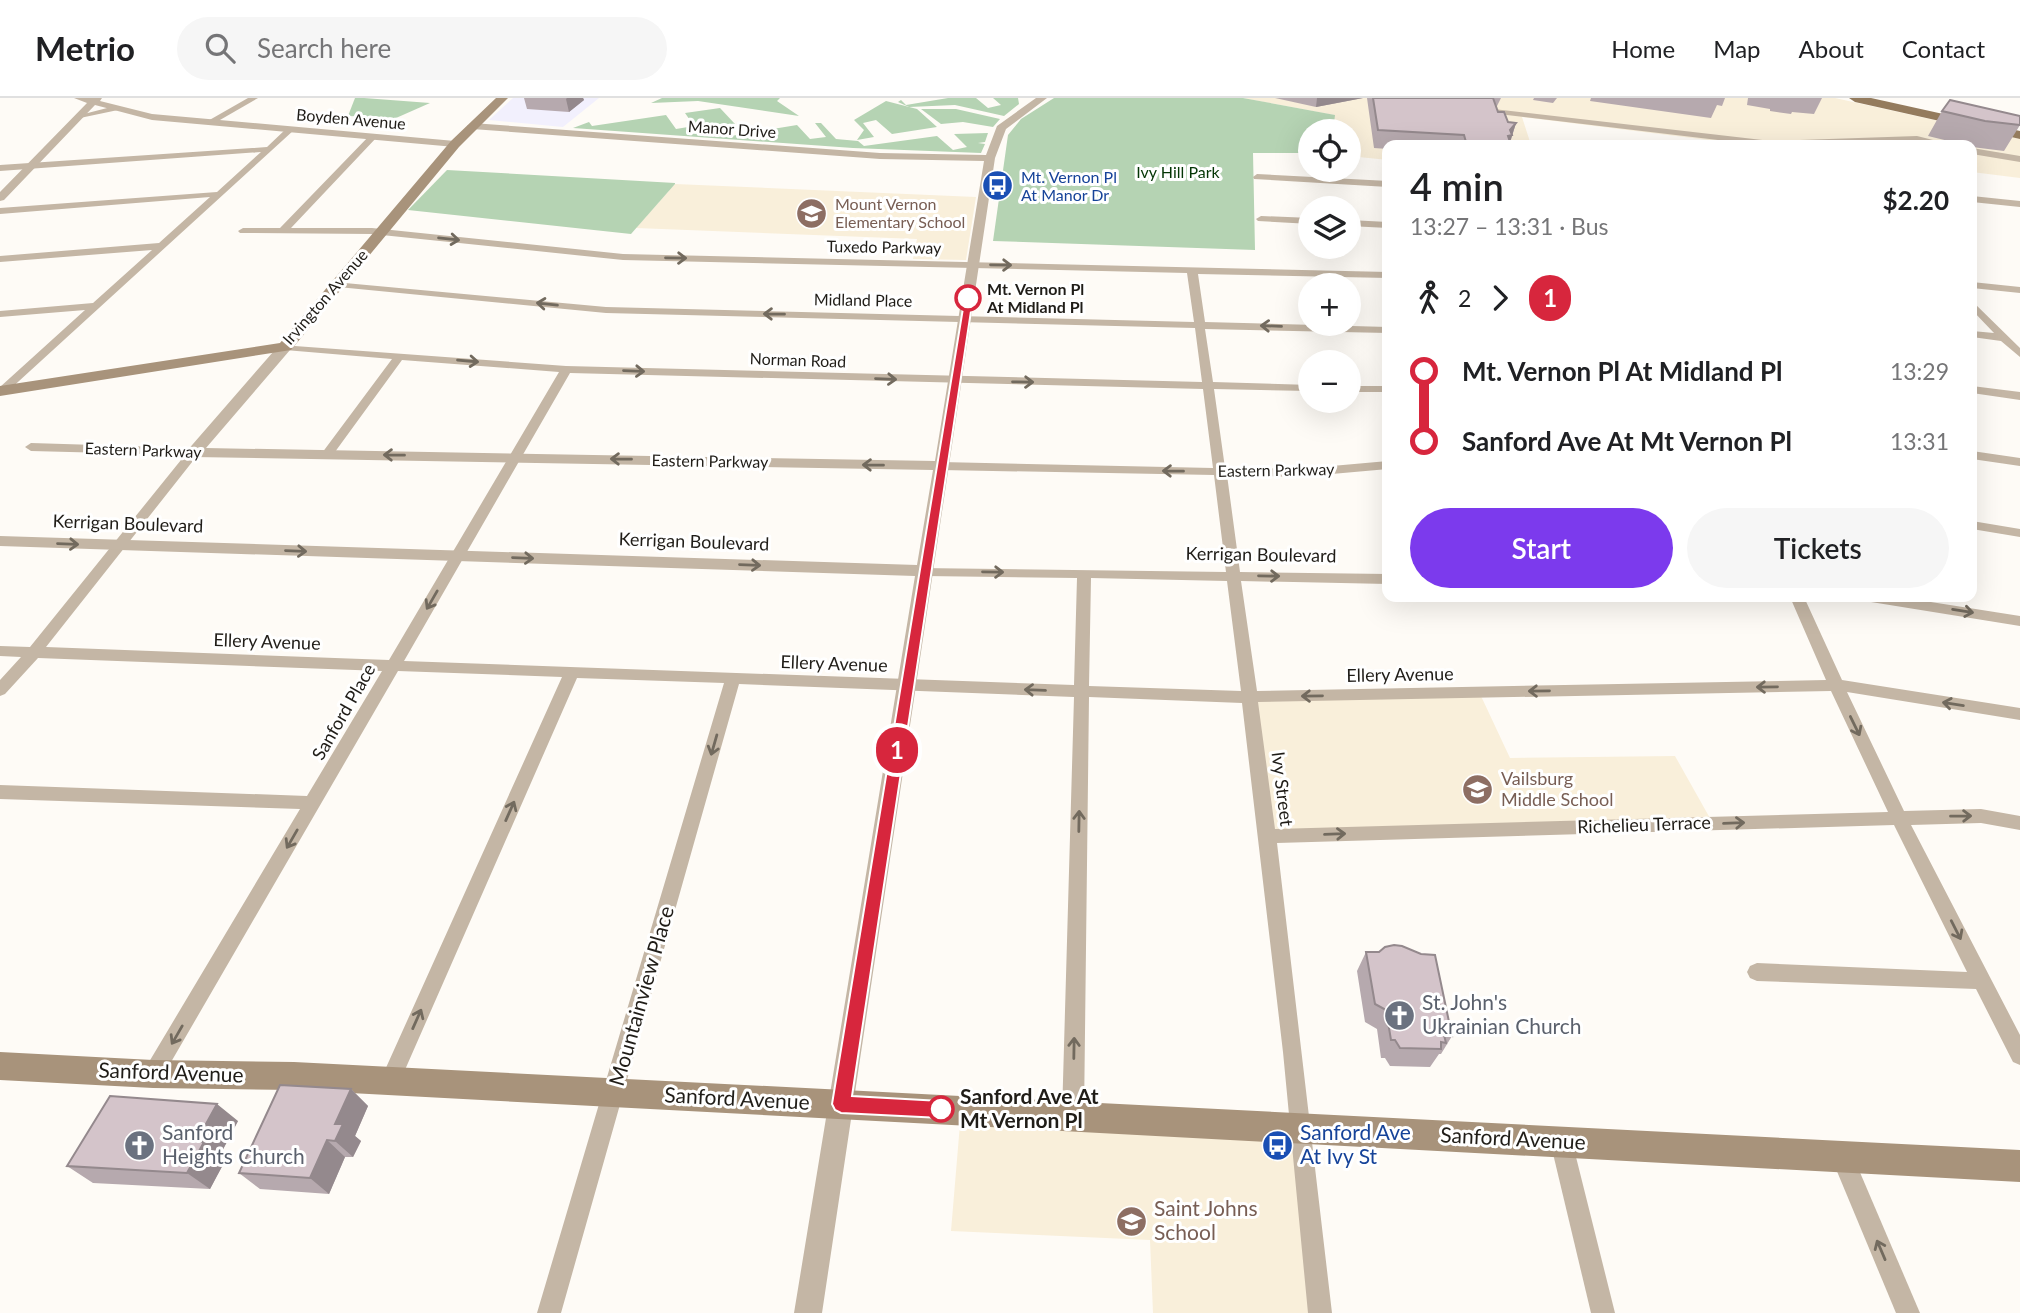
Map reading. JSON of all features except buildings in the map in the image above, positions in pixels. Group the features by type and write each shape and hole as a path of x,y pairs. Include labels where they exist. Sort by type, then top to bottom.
{"main road":[{"name":"Irvington Avenue","path":"2,390 285,347 455,144 502,98"},
{"path":"1855,98 2020,135"},
{"name":"Sanford Avenue","path":"0,1066 153,1074 390,1081 2020,1166"}],"street":[{"name":"Boyden Avenue","path":"79,98 152,117 455,144"},
{"path":"209,122 254,98"},
{"path":"808,1313 990,158 1001,128 1042,98"},
{"path":"0,198 95,100"},
{"path":"80,116 115,108"},
{"path":"1463,108 1737,140"},
{"name":"Manor Drive","path":"472,126 880,156 990,158"},
{"path":"2,390 290,130"},
{"path":"282,231 373,137"},
{"path":"1900,140 1922,140"},
{"path":"0,168 269,149"},
{"path":"1977,151 2020,161"},
{"path":"1977,157 2020,161"},
{"path":"1257,177 1382,184"},
{"path":"0,211 220,194"},
{"path":"1977,200 2016,204 2020,211"},
{"path":"1261,219 1298,220"},
{"path":"1361,224 1382,225"},
{"name":"Tuxedo Parkway","path":"243,230 382,232 624,257 1382,275"},
{"path":"0,259 163,246"},
{"name":"Ivy Street","path":"1192,270 1234,576 1303,1128 1320,1313"},
{"name":"Midland Place","path":"338,284 606,310 1382,330"},
{"path":"1977,286 2020,290"},
{"path":"0,314 96,306"},
{"path":"1977,309 2020,354"},
{"path":"1977,335 2004,338"},
{"path":"0,690 33,653 194,452 285,347"},
{"name":"Norman Road","path":"285,347 566,369 1298,388"},
{"path":"328,453 400,355"},
{"name":"Sanford Place","path":"153,1074 566,369"},
{"path":"1361,388 1382,389"},
{"path":"1977,390 2020,396"},
{"name":"Eastern Parkway","path":"31,447 1220,472 1298,473 1382,466"},
{"path":"1977,456 2020,462"},
{"path":"1977,526 2020,533"},
{"name":"Kerrigan Boulevard","path":"0,541 925,571 1382,579"},
{"path":"1073,1116 1084,573"},
{"path":"1799,602 1835,685 1899,818 2020,1055"},
{"path":"1902,602 2020,621"},
{"name":"Ellery Avenue","path":"0,651 1249,697 1835,685 2020,714"},
{"path":"390,1081 572,673"},
{"name":"Mountainview Place","path":"550,1313 733,680"},
{"path":"0,792 313,803"},
{"name":"Richelieu Terrace","path":"1266,836 1981,816 2020,823"},
{"path":"1757,972 1982,981"},
{"path":"1561,1141 1603,1313"},
{"path":"1842,1157 1908,1313"}],"shaded area":[{"path":"513,98 599,98 563,127 489,120"},
{"path":"1243,98 1835,98 2020,139 2020,178 1977,173 1977,140 1708,140 1522,117 1529,140 1382,140 1382,159 1361,157 1361,119 1334,119 1334,115"},
{"name":"Mount Vernon Elementary School","path":"675,184 976,197 966,260 913,259 917,239 636,228"},
{"name":"Vailsburg Middle School","path":"1481,696 1510,758 1675,756 1711,820 1266,832 1254,701"},
{"name":"Saint Johns School","path":"961,1112 1302,1130 1319,1313 1153,1313 1150,1240 951,1231"}],"green space":[{"path":"355,98 430,103 396,118 348,116"},
{"path":"662,98 780,98 777,101 799,116 698,101 651,103"},
{"path":"948,98 976,98 988,108 1001,105 993,98 1018,98 1019,104 1004,116 955,105 909,107 898,102 901,100 906,105"},
{"name":"Ivy Hill Park","path":"1054,98 1243,98 1335,115 1334,119 1298,119 1298,153 1253,153 1255,250 993,241 1008,135 1021,119"},
{"path":"886,101 917,109 937,127 892,134 876,120 863,123 874,137 857,140 864,130 854,120"},
{"path":"720,108 735,124 716,127 725,137 797,125 810,139 826,137 815,123 821,123 836,139 858,141 864,146 937,136 953,150 967,147 954,134 988,133 985,142 978,143 985,144 981,153 853,148 573,128 589,122 592,126 666,115 676,129 694,126 685,113"},
{"path":"921,109 956,109 1000,119 993,127 963,122 941,124"},
{"path":"447,170 675,184 631,234 408,210"}],"bus line":[{"name":"1","path":"941,1109 841,1104 968,298"}],"place":[{"name":"Mt. Vernon Pl At Manor Dr","path":"998,186"},
{"name":"Mount Vernon Elementary School","path":"812,213"},
{"name":"Mt. Vernon Pl At Midland Pl","path":"968,298"},
{"name":"Vailsburg Middle School","path":"1478,789"},
{"name":"St. John's Ukrainian Church","path":"1399,1015"},
{"name":"Sanford Ave At Mt Vernon Pl","path":"941,1109"},
{"name":"Sanford Heights Church","path":"139,1145"},
{"name":"Sanford Ave At Ivy St","path":"1277,1145"},
{"name":"Saint Johns School","path":"1131,1221"}]}
